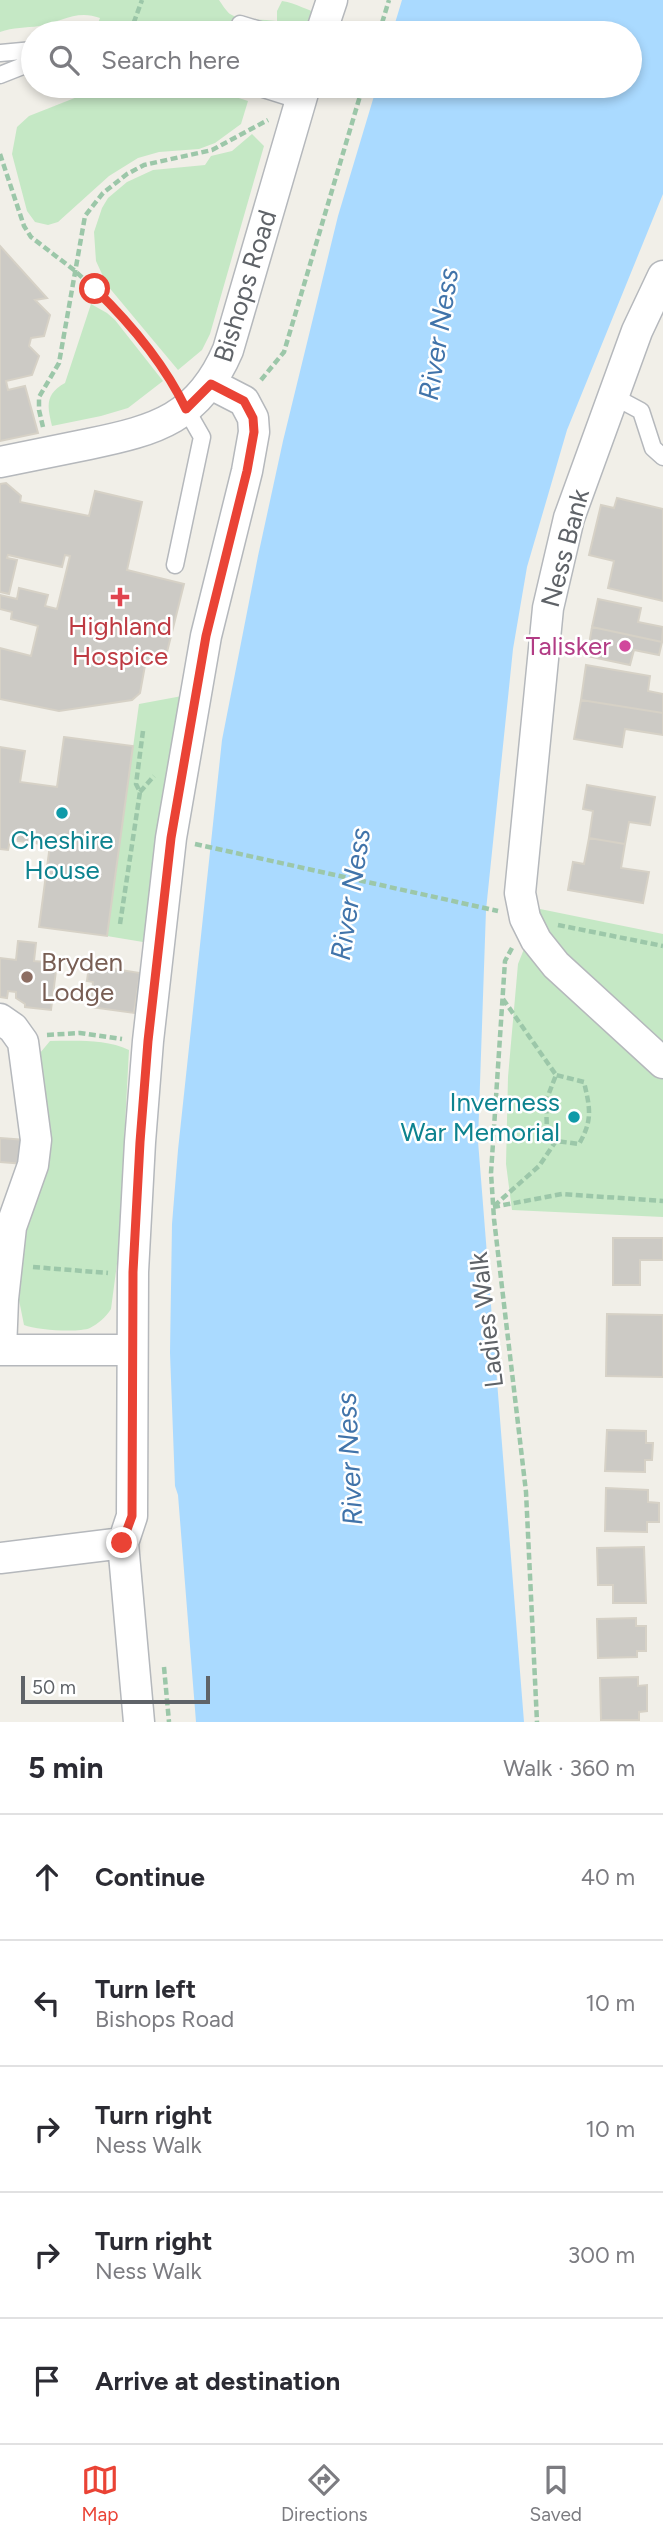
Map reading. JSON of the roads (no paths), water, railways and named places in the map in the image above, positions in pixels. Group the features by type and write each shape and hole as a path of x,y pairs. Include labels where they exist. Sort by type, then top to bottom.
{"street":[{"path":"325,21 332,0"},
{"name":"Bishops Road","path":"0,463 127,436 159,426 186,409 211,384 229,350 302,98"},
{"name":"Ness Bank","path":"663,276 637,331 569,519 548,608 520,892 511,914 556,965 663,1063"},
{"path":"139,1722 122,1543 132,1516 133,1272 148,1041 171,838 206,636 247,471 254,432 253,418 244,401 211,384"},
{"path":"0,1020 13,1028 23,1042 36,1140 33,1165 11,1227 0,1350 132,1350"},
{"path":"0,1558 122,1543"}],"lane":[{"path":"0,53 21,51"},
{"path":"0,75 21,67"},
{"path":"614,396 641,411 653,448 663,457"},
{"path":"175,565 202,437 186,409"}],"water":[{"name":"River Ness","path":"402,0 663,0 663,194 567,430 527,567 513,649 486,910 478,1141 524,1722 196,1722 178,1495 175,1486 170,1353 172,1224 178,1150 222,740 283,441 338,216 373,98 642,98 642,21 396,21"}],"place":[{"name":"Highland Hospice","path":"120,597"},
{"name":"Talisker","path":"625,646"},
{"name":"Cheshire House","path":"62,813"},
{"name":"Bryden Lodge","path":"27,977"},
{"name":"Inverness War Memorial","path":"574,1117"}]}
